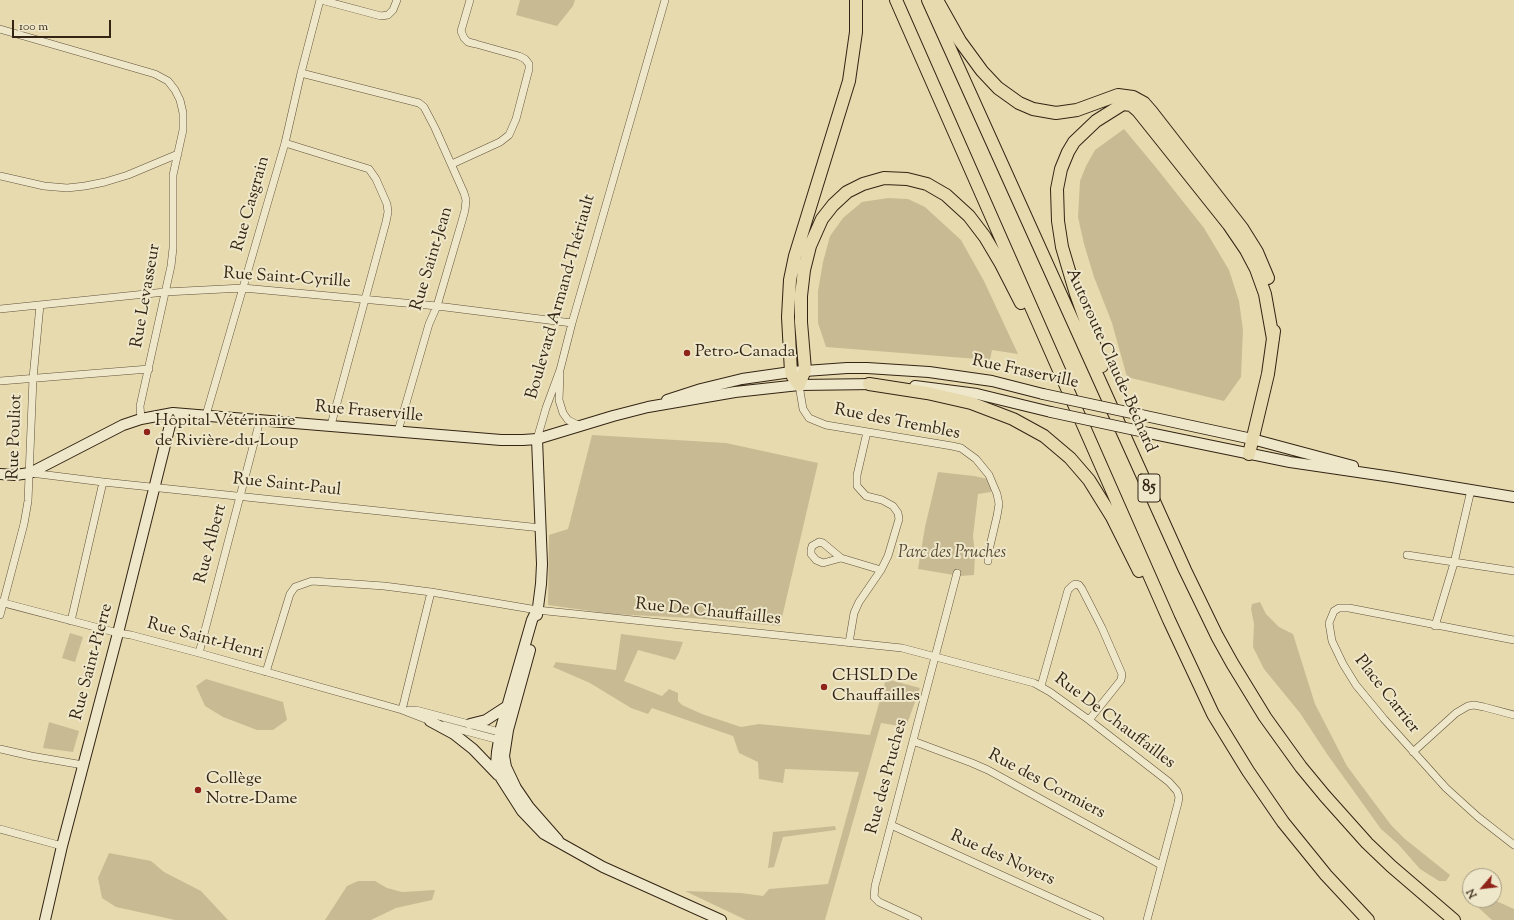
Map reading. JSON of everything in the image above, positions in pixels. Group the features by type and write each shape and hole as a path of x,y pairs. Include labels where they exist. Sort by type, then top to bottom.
{"highway":[{"path":"798,385 791,372 788,317 790,280 795,256 849,81 856,32 856,0"},
{"name":"85","path":"896,0 1169,620 1216,719 1248,771 1283,822 1326,875 1368,920"},
{"name":"Autoroute Claude-Béchard","path":"928,0 1217,636 1248,690 1282,741 1325,796 1367,843 1407,881 1454,920"},
{"path":"937,0 960,41 978,66 998,88 1019,103 1033,109 1048,112 1064,112 1086,108 1115,96 1126,95 1136,98 1147,106 1246,234 1257,252 1267,274 1274,301 1276,319 1268,374 1249,454"},
{"path":"1150,490 1093,342 1067,266 1060,234 1057,210 1057,189 1060,173 1071,147 1089,126 1123,104 1131,105 1138,111 1229,225 1249,256 1260,277 1265,294 1273,339"},
{"path":"798,385 805,370 801,322 802,282 806,257 813,237 822,219 840,198 851,190 864,184 884,178 897,178 916,181 937,189 952,200 978,227 993,249 1103,468"},
{"path":"869,384 948,397 982,407 1013,419 1036,431 1070,458 1088,480 1112,517 1142,575 1183,662 1216,719"}],"street":[{"path":"321,0 381,16 388,15 394,10 397,0"},
{"name":"Rue Casgrain","path":"206,415 285,142 301,73 321,0"},
{"path":"452,164 500,142 509,134 516,119 529,69 529,64 525,59 519,56 468,42 464,38 461,31 470,0"},
{"name":"Boulevard Armand-Thériault","path":"665,0 572,323 560,370 546,408 537,439 541,528 541,584 537,610 537,622 496,765 499,775 509,793 544,834 563,846 604,867 721,920"},
{"name":"Rue Levasseur","path":"0,29 155,74 168,81 180,100 183,113 183,130 173,175 173,248 171,266 140,406 141,419"},
{"name":"Rue Saint-Jean","path":"301,73 420,103 428,114 464,192 466,200 465,210 437,306 429,324 398,431"},
{"path":"285,142 368,168 372,172 387,204 388,212 331,426"},
{"path":"0,176 44,186 67,188 85,186 128,175 178,154"},
{"name":"Rue Saint-Cyrille","path":"0,309 165,292 243,288 437,306 572,323"},
{"name":"Rue Pouliot","path":"0,615 24,524 28,501 33,378 40,305"},
{"name":"Rue Fraserville","path":"0,474 15,475 30,472 123,425 141,419 173,412 501,440 537,439 648,407 701,389 742,379 805,370 867,368 929,372 992,381 1044,394 1252,439 1392,476"},
{"path":"0,381 148,369"},
{"path":"560,370 559,400 563,413 568,420 585,426"},
{"name":"Rue Fraserville","path":"648,407 735,392 798,385 909,385 954,390 1009,401 1051,412 1290,462 1392,476 1514,497"},
{"name":"Rue des Trembles","path":"798,385 803,409 809,418 826,425 961,448 976,459 989,475 997,494 999,504 998,516 989,550 988,560"},
{"name":"Rue Saint-Pierre","path":"45,920 62,846 118,634 173,412"},
{"name":"Rue Albert","path":"199,653 260,420"},
{"path":"849,643 850,628 859,602 881,570 888,556 899,519 898,513 893,506 882,500 866,496 857,486 857,475 867,432"},
{"name":"Rue Saint-Paul","path":"30,472 103,482 541,528"},
{"path":"71,621 103,482"},
{"path":"1435,626 1454,563 1471,490"},
{"path":"1407,555 1514,571"},
{"path":"841,558 881,570"},
{"name":"Rue des Pruches","path":"918,920 879,902 874,897 875,886 957,573"},
{"name":"Rue De Chauffailles","path":"266,672 290,594 295,587 312,581 384,586 431,592 537,610 902,648 1041,686 1089,720 1174,786 1179,797 1161,865"},
{"path":"1041,686 1068,590 1075,584 1079,585 1098,621 1122,674 1121,680 1089,720"},
{"path":"402,710 431,592"},
{"name":"Rue Saint-Henri","path":"2,603 118,634 131,635 199,653 402,710 430,721 503,737"},
{"name":"Place Carrier","path":"1513,842 1461,802 1441,784 1384,719 1349,675 1334,647 1330,634 1329,623 1334,611 1343,608 1514,640"},
{"name":"Boulevard Armand-Thériault","path":"537,610 532,620 506,707 503,737 504,756 506,767 511,778 530,807 563,846"},
{"path":"1413,752 1456,713 1468,706 1474,705 1514,715"},
{"path":"470,724 486,720 506,707"},
{"name":"Rue Saint-Henri","path":"402,710 416,710 470,724 503,737"},
{"path":"430,721 454,734 473,749 499,775"},
{"name":"Rue des Cormiers","path":"912,741 988,770 1161,865"},
{"path":"0,749 83,765"},
{"name":"Rue des Noyers","path":"891,825 1100,920"},
{"path":"0,829 62,846"},
{"path":"1147,920 1161,865"}],"green space":[{"path":"520,0 575,0 573,6 557,26 516,15"},
{"path":"1124,129 1204,228 1229,270 1239,301 1243,330 1241,377 1224,401 1127,377 1112,323 1094,277 1078,217 1080,181 1086,166 1095,150"},
{"path":"888,198 908,199 925,207 961,240 984,281 1018,354 992,350 990,360 826,347 818,323 818,291 823,262 830,236 843,218 862,202"},
{"path":"592,435 726,443 818,463 780,626 691,618 611,614 548,605 549,535 568,529"},
{"name":"Parc des Pruches","path":"938,472 988,479 991,486 991,492 978,494 973,536 975,555 974,575 960,576 918,569 925,527"},
{"path":"1260,602 1266,614 1279,627 1293,634 1315,704 1347,766 1391,825 1405,839 1450,875 1446,881 1439,881 1420,869 1398,844 1381,829 1327,754 1300,713 1264,669 1253,647 1254,624 1251,609 1252,604"},
{"path":"70,633 83,637 75,662 62,658"},
{"path":"621,634 683,642 675,660 638,650 624,681 662,696 669,689 678,693 678,701 682,705 702,714 741,727 759,724 870,735 886,679 920,688 906,727 881,723 825,920 746,920 685,891 741,893 763,896 769,889 828,884 859,772 785,769 783,783 759,779 758,762 739,753 733,736 652,708 648,714 631,708 590,683 553,667 556,662 616,670"},
{"path":"206,679 283,702 287,720 273,730 257,730 223,717 205,706 196,686"},
{"path":"49,722 79,731 73,752 43,748"},
{"path":"835,826 836,830 783,837 774,867 768,868 773,832"},
{"path":"109,853 151,861 164,872 201,891 228,920 175,920 116,907 102,898 98,878"},
{"path":"358,881 375,881 387,888 402,892 435,890 432,900 396,908 371,920 325,920 347,886"},
{"path":"1502,904 1514,909 1514,920 1492,920 1479,908 1502,908"}],"place":[{"name":"Petro-Canada","path":"687,353"},
{"name":"Hôpital Vétérinaire de Rivière-du-Loup","path":"147,432"},
{"name":"CHSLD De Chauffailles","path":"824,687"},
{"name":"Collège Notre-Dame","path":"198,790"}]}
